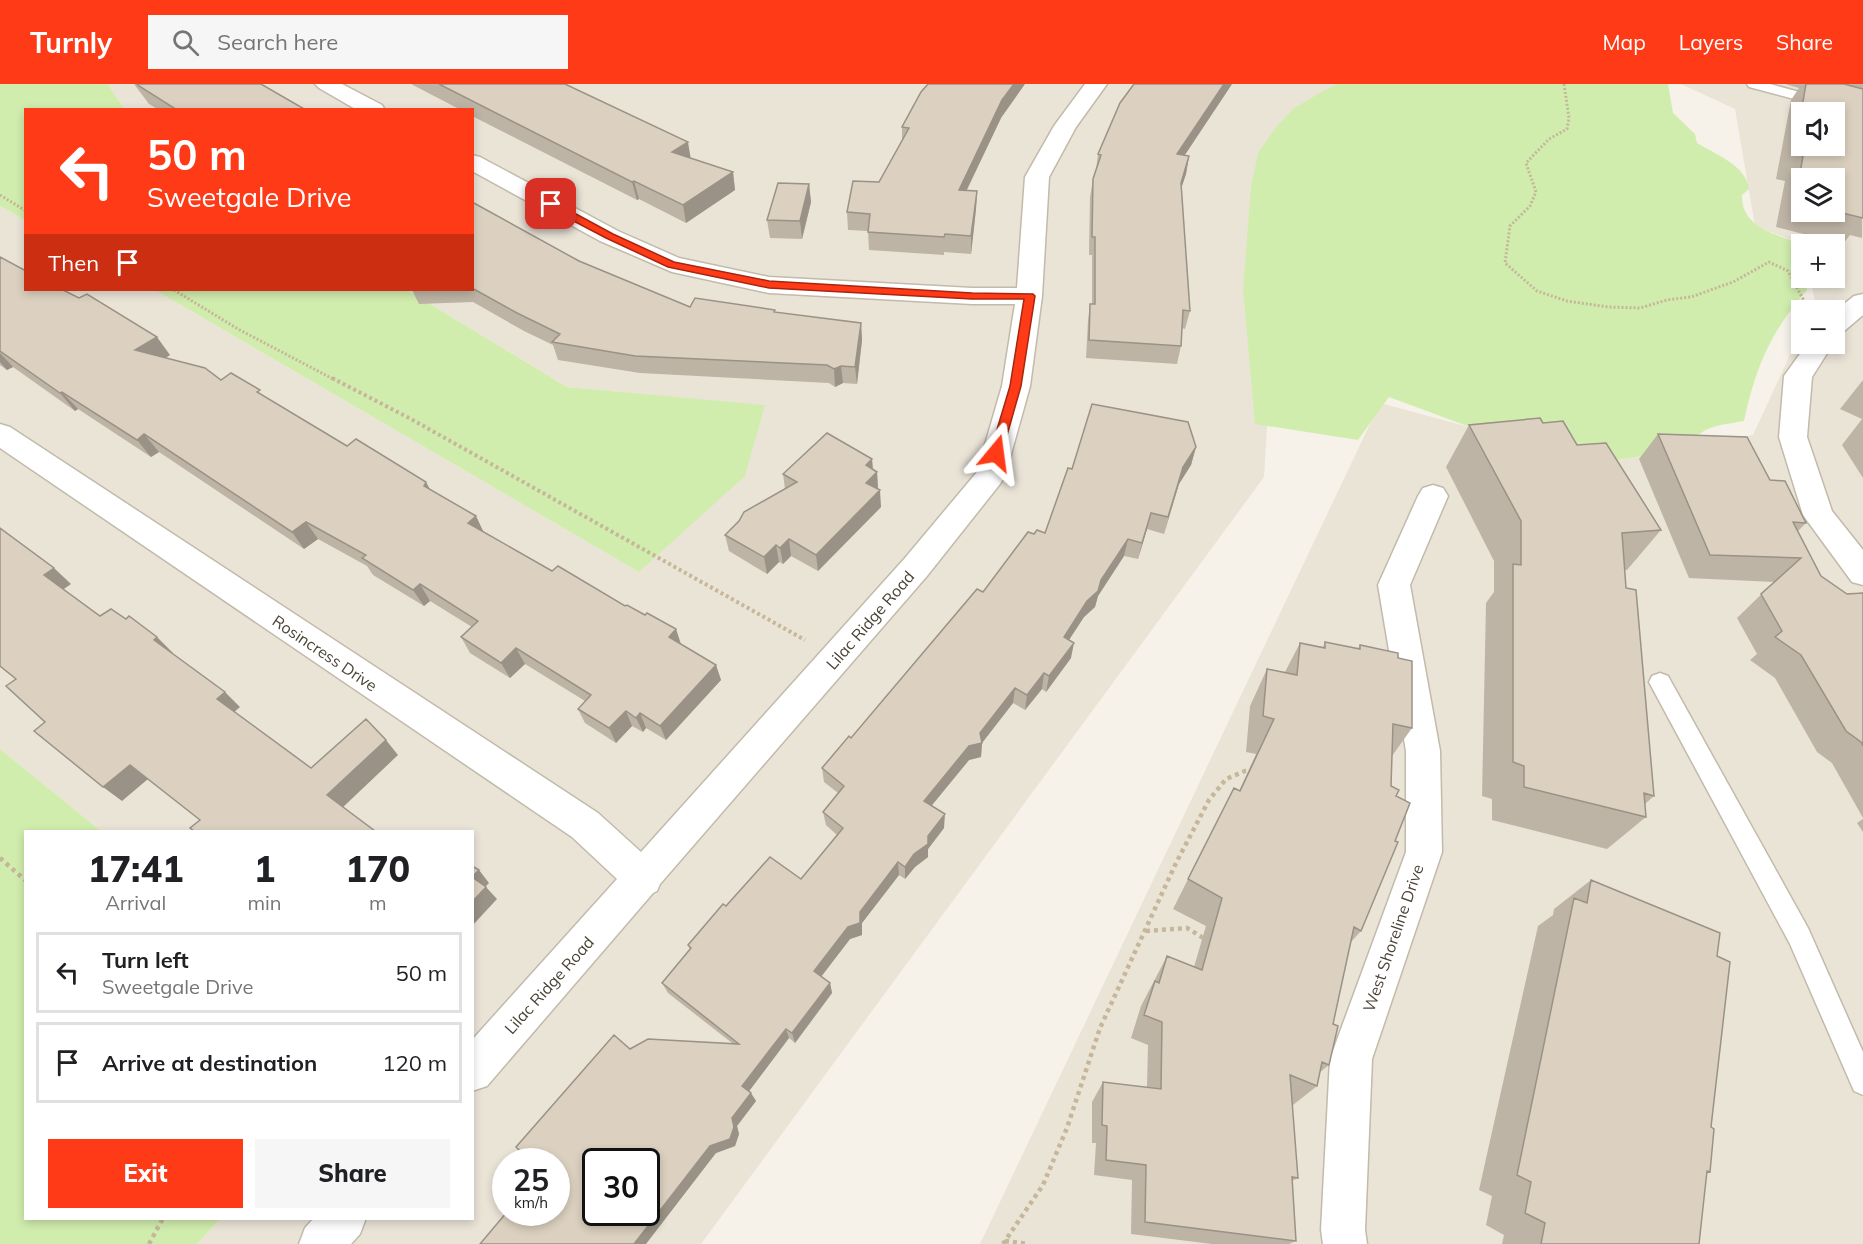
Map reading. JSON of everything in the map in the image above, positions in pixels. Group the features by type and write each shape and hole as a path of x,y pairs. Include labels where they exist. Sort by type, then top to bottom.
{"street":[{"path":"326,84 370,108"},
{"name":"Lilac Ridge Road","path":"474,1069 837,658 916,567 990,476 1016,386 1029,296 1037,177 1065,126 1096,84"},
{"path":"474,163 609,236 672,264 769,285 972,296 1029,296"},
{"path":"1845,317 1863,302"},
{"path":"1813,354 1798,376 1792,437 1818,514 1863,573"},
{"name":"Rosincress Drive","path":"0,434 585,825 644,879"},
{"name":"West Shoreline Drive","path":"1345,1244 1343,1230 1351,1059 1424,852 1423,751 1394,585 1433,496"},
{"path":"321,1244 342,1220"}],"lane":[{"path":"1754,84 1863,113"},
{"path":"1660,682 1799,936 1863,1082"}],"path":[{"path":"1564,84 1569,118 1567,129 1549,139 1526,163 1536,192 1530,206 1510,226 1505,263 1519,276 1537,291 1567,301 1608,307 1640,308 1667,300 1691,297 1733,282 1769,262 1788,271 1804,300"},
{"path":"0,195 24,210"},
{"path":"176,291 238,329 411,419 837,658"},
{"path":"1004,1243 1043,1185 1067,1128 1100,1028 1176,863 1209,800 1226,779 1245,771 1263,771"},
{"path":"0,858 24,879"},
{"path":"1146,931 1187,928 1211,942"},
{"path":"149,1244 162,1220"},
{"path":"1004,1243 1028,1244"}],"shaded area":[{"path":"108,84 1346,84 1268,411 1264,477 701,1244 197,1244 219,1220 474,1220 474,830 100,830 0,749 0,206 24,219 24,291 157,291 639,572 765,406 567,387 409,291 474,291 474,108 123,108"},
{"path":"1681,84 1863,84 1863,1244 980,1244 1380,403 1603,463 1753,435 1791,353 1845,354 1845,300 1815,300 1812,288 1845,288 1845,234 1791,234 1791,240 1755,226 1735,109"}],"green space":[{"path":"0,84 108,84 123,108 24,108 24,219 0,206"},
{"path":"1336,84 1668,84 1673,113 1695,134 1697,143 1729,162 1743,174 1749,189 1742,195 1747,215 1762,228 1791,240 1791,288 1807,288 1798,300 1791,300 1791,310 1766,351 1753,384 1744,421 1704,431 1684,449 1605,462 1494,436 1389,397 1358,440 1255,424 1243,289 1251,187 1258,153 1276,127 1294,108"},
{"path":"157,291 409,291 567,387 765,405 745,476 639,572"},
{"path":"0,749 100,830 24,830 24,1220 219,1220 197,1244 0,1244"}],"building":[{"path":"137,84 261,84 303,108 174,108"},
{"path":"439,84 565,84 688,142 672,152 733,172 683,205 632,182"},
{"path":"928,84 1014,84 1002,100 959,190 977,191 971,236 945,234 944,237 868,232 870,214 847,212 853,181 879,182 909,128 902,127 921,92"},
{"path":"1134,84 1224,84 1177,154 1189,156 1181,183 1190,311 1183,310 1181,346 1089,340 1090,304 1095,304 1095,237 1092,237 1093,179 1101,155 1098,154 1120,103"},
{"path":"1806,84 1844,84 1863,89 1863,218 1845,214 1845,168 1801,168 1803,156 1845,156 1845,102 1803,102"},
{"path":"778,183 809,184 800,221 767,220"},
{"path":"474,203 579,261 690,307 695,298 775,310 774,312 861,323 855,367 841,366 834,369 827,365 635,356 552,342 560,334 474,289"},
{"path":"0,257 24,270 24,291 65,291 79,298 87,294 157,337 135,350 205,368 221,380 231,373 260,390 257,392 347,446 356,439 426,482 424,486 476,516 468,523 552,571 558,566 625,606 645,615 647,613 676,629 669,637 716,665 660,726 640,713 636,718 626,711 609,728 578,709 591,695 516,648 501,663 461,637 478,621 420,584 413,590 362,558 366,555 306,522 292,532 144,434 137,440 62,392 60,393 0,351"},
{"path":"1092,404 1188,422 1196,447 1183,467 1168,517 1151,513 1142,543 1128,539 1101,580 1098,591 1087,601 1064,637 1074,643 1049,676 1044,673 1027,695 1015,688 980,733 982,743 969,746 924,801 945,814 928,836 928,844 914,854 905,867 898,862 860,912 860,923 848,927 814,971 830,983 792,1033 786,1029 742,1086 751,1093 732,1118 734,1127 730,1139 710,1146 660,1210 660,1148 582,1148 582,1226 648,1226 634,1244 480,1244 495,1226 570,1226 570,1148 516,1147 614,1035 630,1049 648,1039 739,1044 662,983 691,948 688,945 723,904 726,906 770,857 801,879 843,828 823,812 844,786 822,768 849,736 851,738 977,589 983,592 1028,532 1034,534 1037,530 1045,533 1068,468 1072,469"},
{"path":"1540,418 1543,423 1563,421 1577,445 1606,443 1661,530 1622,533 1626,588 1636,590 1654,796 1644,793 1646,817 1524,787 1524,766 1513,762 1513,564 1521,565 1521,521 1469,425"},
{"path":"827,433 872,459 866,465 877,472 866,483 880,490 816,555 789,539 780,548 776,545 764,557 725,535 739,521 744,512 797,482 783,474"},
{"path":"1658,434 1747,437 1770,480 1785,481 1806,523 1793,522 1821,576 1847,594 1863,593 1863,746 1846,731 1801,655 1775,637 1782,631 1761,594 1801,558 1710,555"},
{"path":"0,528 54,568 44,575 100,616 111,609 126,619 129,616 157,637 154,640 225,692 217,699 311,768 366,719 386,740 327,795 374,830 193,830 190,828 200,820 130,765 103,787 34,731 45,722 6,686 16,679 0,666"},
{"path":"1325,642 1360,649 1360,645 1398,653 1398,658 1412,661 1412,728 1393,724 1391,786 1399,790 1396,796 1410,803 1395,841 1398,842 1361,931 1354,927 1333,1024 1338,1026 1329,1065 1322,1062 1317,1086 1290,1075 1298,1178 1292,1177 1296,1241 1145,1222 1146,1165 1106,1160 1107,1126 1102,1125 1103,1082 1161,1089 1162,1022 1144,1015 1155,981 1159,983 1167,956 1202,970 1222,898 1188,879 1234,788 1240,791 1274,719 1263,716 1267,669 1297,675 1300,643 1325,648"},
{"path":"474,878 486,887 474,900"},
{"path":"1591,880 1720,933 1717,956 1730,962 1711,1127 1714,1129 1710,1172 1707,1171 1699,1244 1541,1244 1545,1223 1525,1213 1531,1182 1517,1175 1574,898 1587,903"}],"route":[{"path":"551,204 609,236 672,264 769,285 972,296 1029,296 1016,386 996,453"}]}
